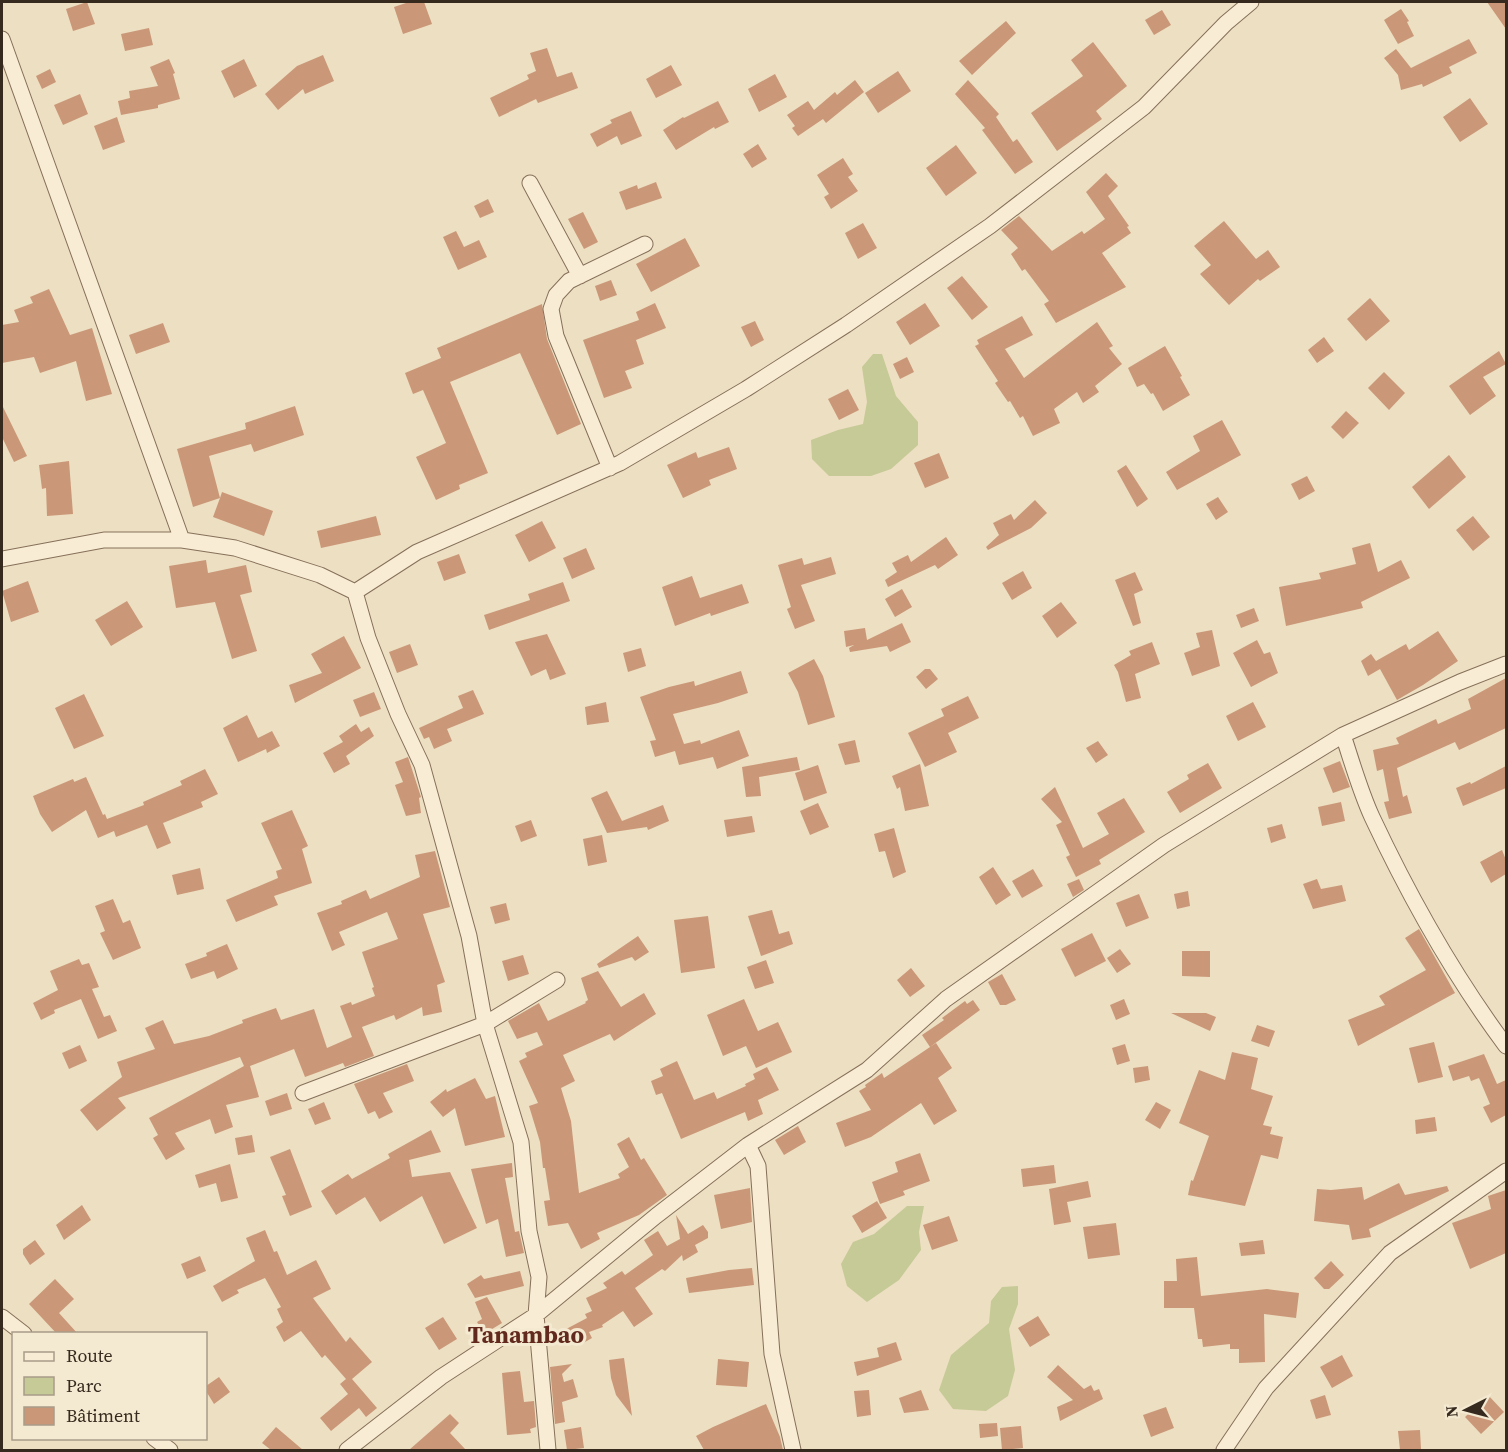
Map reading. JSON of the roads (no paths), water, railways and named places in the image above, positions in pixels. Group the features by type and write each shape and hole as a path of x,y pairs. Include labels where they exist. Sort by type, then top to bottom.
{"street":[{"path":"1226,23 1242,2"},
{"path":"355,592 417,552 610,468 756,382 846,325 990,226 1144,107 1226,23 1251,2"},
{"path":"2,39 182,540"},
{"path":"530,183 580,276"},
{"path":"610,468 556,336 551,309 556,295 569,281 645,244"},
{"path":"2,559 104,540 182,540 235,548 320,575 355,592 368,638 425,776 469,936 485,1024 521,1142 529,1231 540,1277 536,1315 549,1450"},
{"path":"347,1450 441,1377 536,1315 656,1216 748,1145 867,1070 946,999 1164,845 1343,735 1506,664"},
{"path":"1343,735 1371,815 1422,912 1476,1005 1506,1046"},
{"path":"303,1093 485,1024 557,980"},
{"path":"748,1145 758,1166 772,1354 793,1450"},
{"path":"1224,1450 1266,1388 1390,1253 1506,1171"},
{"path":"2,1317 21,1332"},
{"path":"157,1440 170,1450"}],"district":[{"name":"Tanambao","path":"526,1334"}]}
